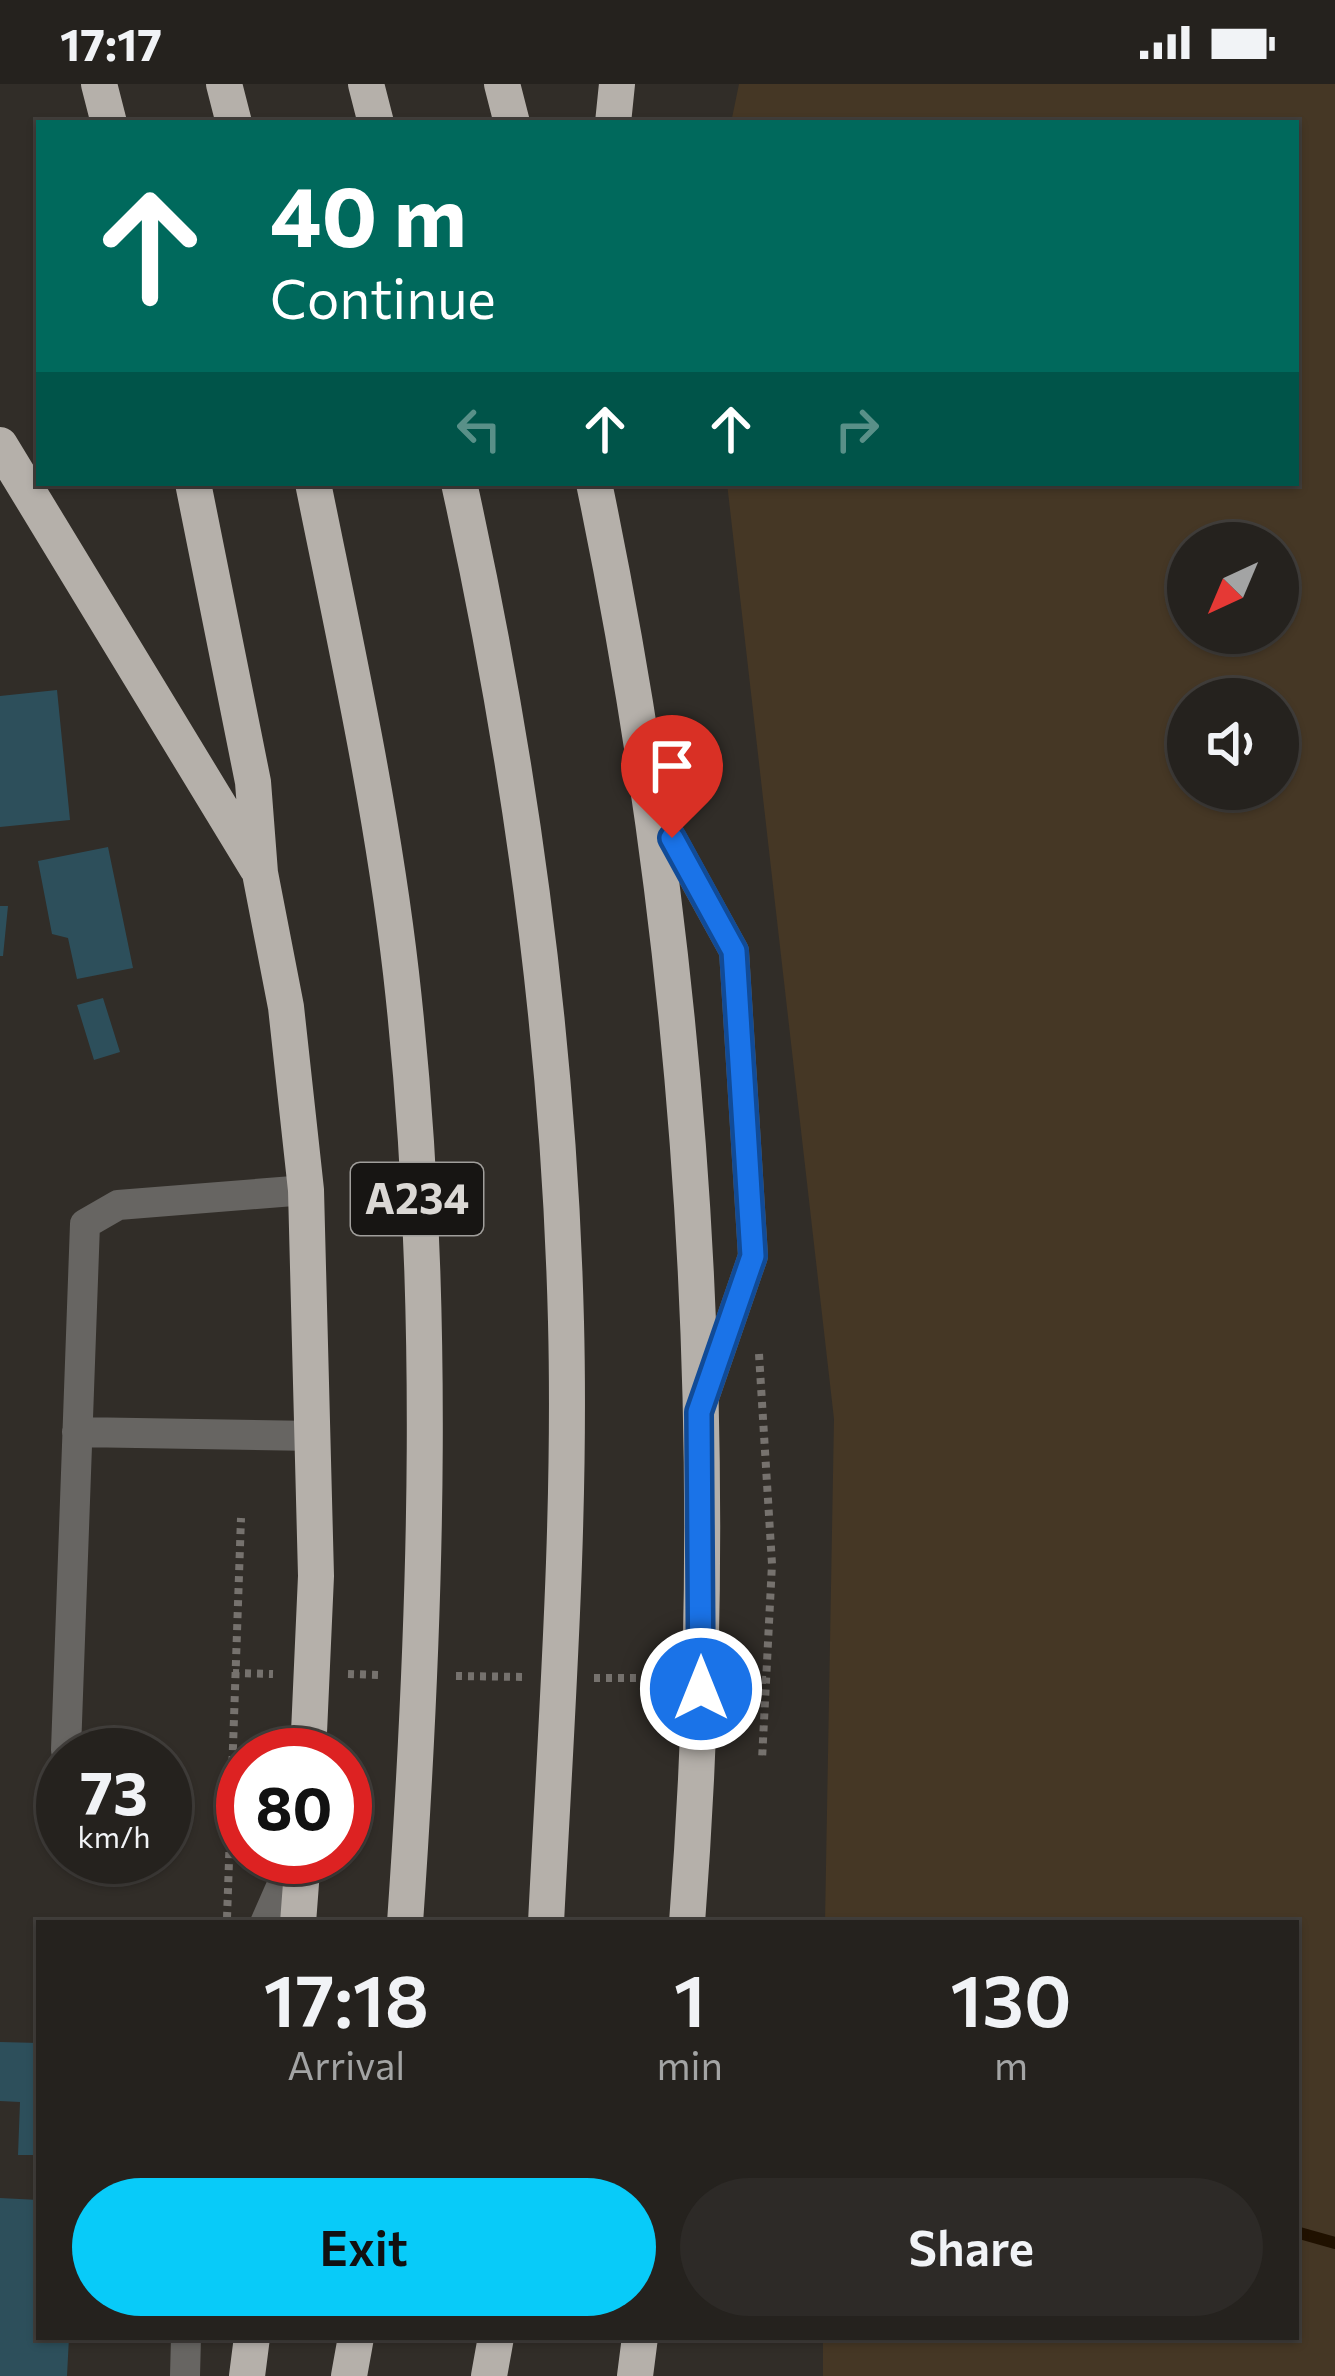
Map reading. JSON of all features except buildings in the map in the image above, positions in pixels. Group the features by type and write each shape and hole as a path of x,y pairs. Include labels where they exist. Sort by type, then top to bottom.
{"highway":[{"path":"99,84 108,120"},
{"path":"224,84 233,120"},
{"path":"366,84 375,120"},
{"path":"502,84 511,120"},
{"path":"613,120 617,84"},
{"path":"0,445 260,873"},
{"path":"194,486 253,782 260,873 286,1006 306,1190 316,1576 309,1728"},
{"name":"A234","path":"314,486 364,733 401,974 418,1214 428,1446 421,1693 405,1920"},
{"path":"460,486 502,676 550,1045 566,1323 560,1641 546,1920"},
{"path":"595,486 634,677 675,978 696,1221 702,1731 687,1920"},
{"path":"298,1884 298,1920"},
{"path":"247,2376 252,2340"},
{"path":"349,2376 355,2340"},
{"path":"489,2376 495,2340"},
{"path":"635,2376 640,2340"}],"lane":[{"path":"651,801 734,951 753,1256 699,1412"},
{"path":"67,1728 85,1224 118,1205 306,1190"},
{"path":"77,1432 315,1436"},
{"path":"266,1920 284,1884"},
{"path":"185,2376 186,2340"}],"path":[{"path":"759,1351 772,1564 762,1760"},
{"path":"227,1920 241,1518"},
{"path":"233,1673 279,1674"},
{"path":"326,1674 395,1675"},
{"path":"442,1676 535,1677"},
{"path":"581,1677 674,1678"},
{"path":"720,1679 766,1680"}],"shaded area":[{"path":"739,84 1335,84 1335,2376 823,2376 823,2340 1299,2340 1299,1920 825,1920 834,1419 727,486 1299,486 1299,120 732,120"}],"waterway":[{"path":"1299,2233 1335,2243"}],"route":[{"path":"672,838 734,951 753,1256 699,1412 701,1689"}]}
